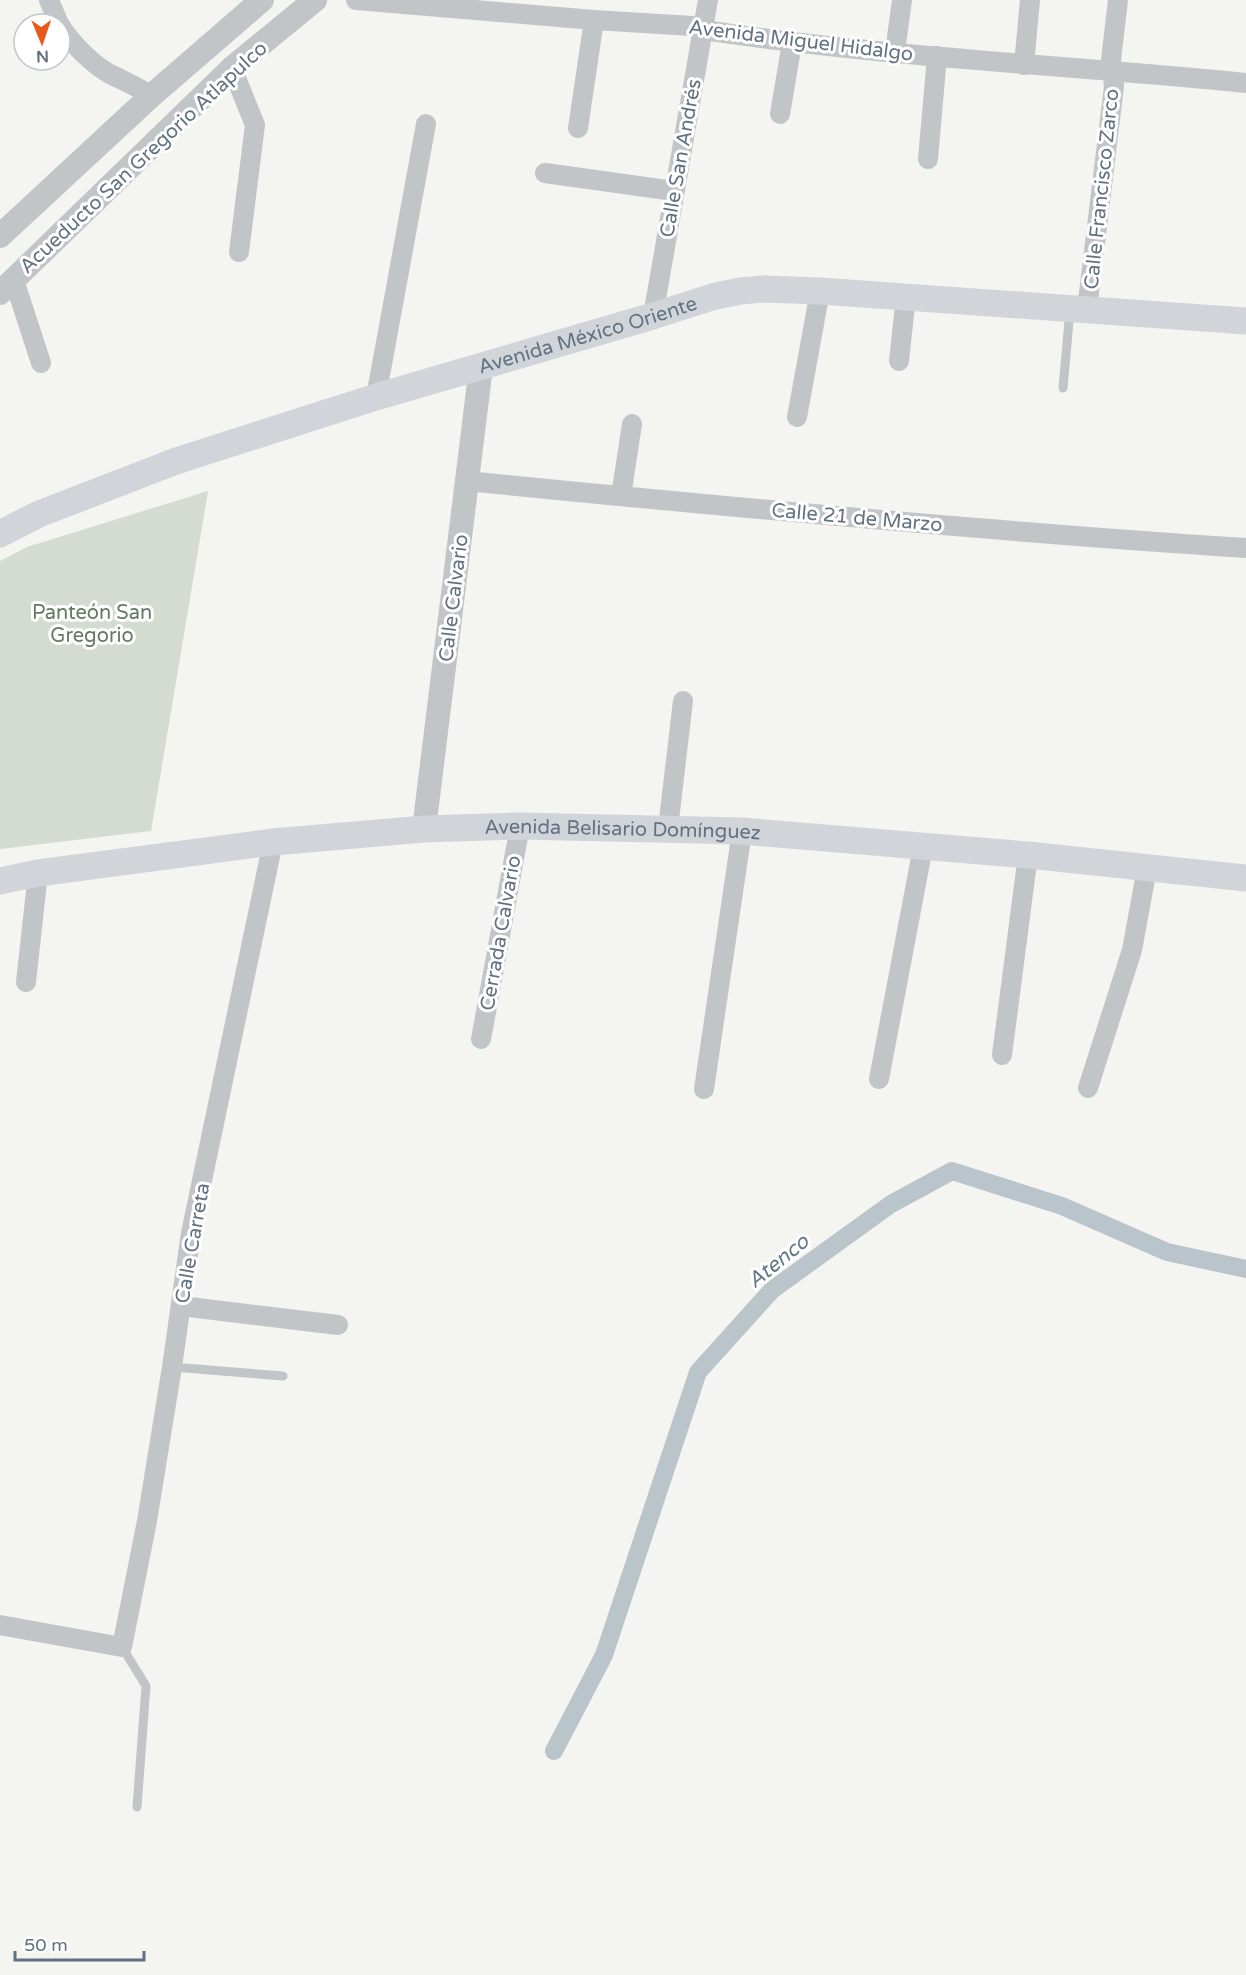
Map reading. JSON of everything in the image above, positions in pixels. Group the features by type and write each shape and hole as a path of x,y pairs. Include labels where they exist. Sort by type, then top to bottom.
{"main road":[{"name":"Avenida México Oriente","path":"0,534 39,514 166,465 376,397 712,297 740,291 765,289 906,296 1246,321"},
{"name":"Avenida Belisario Domínguez","path":"0,881 38,873 273,842 424,829 520,826 742,831 1028,855 1246,878"}],"street":[{"name":"Acueducto San Gregorio Atlapulco","path":"0,236 151,96 262,0"},
{"name":"Acueducto San Gregorio Atlapulco","path":"7,286 232,68 315,0"},
{"name":"Avenida Miguel Hidalgo","path":"356,0 692,26 704,30 792,43 1024,64 1112,69 1246,83"},
{"name":"Calle San Andrés","path":"653,316 708,0"},
{"path":"894,52 902,0"},
{"path":"1024,64 1030,0"},
{"name":"Calle Francisco Zarco","path":"1079,308 1113,86 1112,69 1118,0"},
{"path":"578,128 594,20"},
{"path":"72,42 103,69 151,96"},
{"path":"780,114 792,43"},
{"path":"928,159 937,56"},
{"path":"232,68 255,125 239,252"},
{"path":"376,397 426,124"},
{"path":"545,173 674,191"},
{"path":"7,286 41,363"},
{"path":"797,417 820,291"},
{"path":"899,361 906,296"},
{"name":"Calle Calvario","path":"424,829 481,367"},
{"path":"621,496 632,424"},
{"name":"Calle 21 de Marzo","path":"467,481 1141,541 1246,548"},
{"path":"668,828 683,701"},
{"name":"Cerrada Calvario","path":"481,1039 520,826"},
{"path":"704,1089 742,831"},
{"name":"Calle Carreta","path":"122,1647 147,1521 191,1233 273,842"},
{"path":"879,1078 923,847"},
{"path":"1002,1055 1028,855"},
{"path":"1088,1088 1132,950 1147,868"},
{"path":"26,982 38,873"},
{"path":"181,1306 338,1325"},
{"path":"0,1625 122,1647"}],"lane":[{"path":"1063,388 1079,308"},
{"path":"172,1367 283,1376"},
{"path":"122,1647 146,1686 137,1807"}],"green space":[{"name":"Panteón San Gregorio","path":"208,491 151,831 0,849 0,561 27,547"}],"waterway":[{"name":"Atenco","path":"554,1751 604,1655 698,1372 772,1290 891,1204 952,1171 1062,1206 1167,1252 1246,1269"}]}
